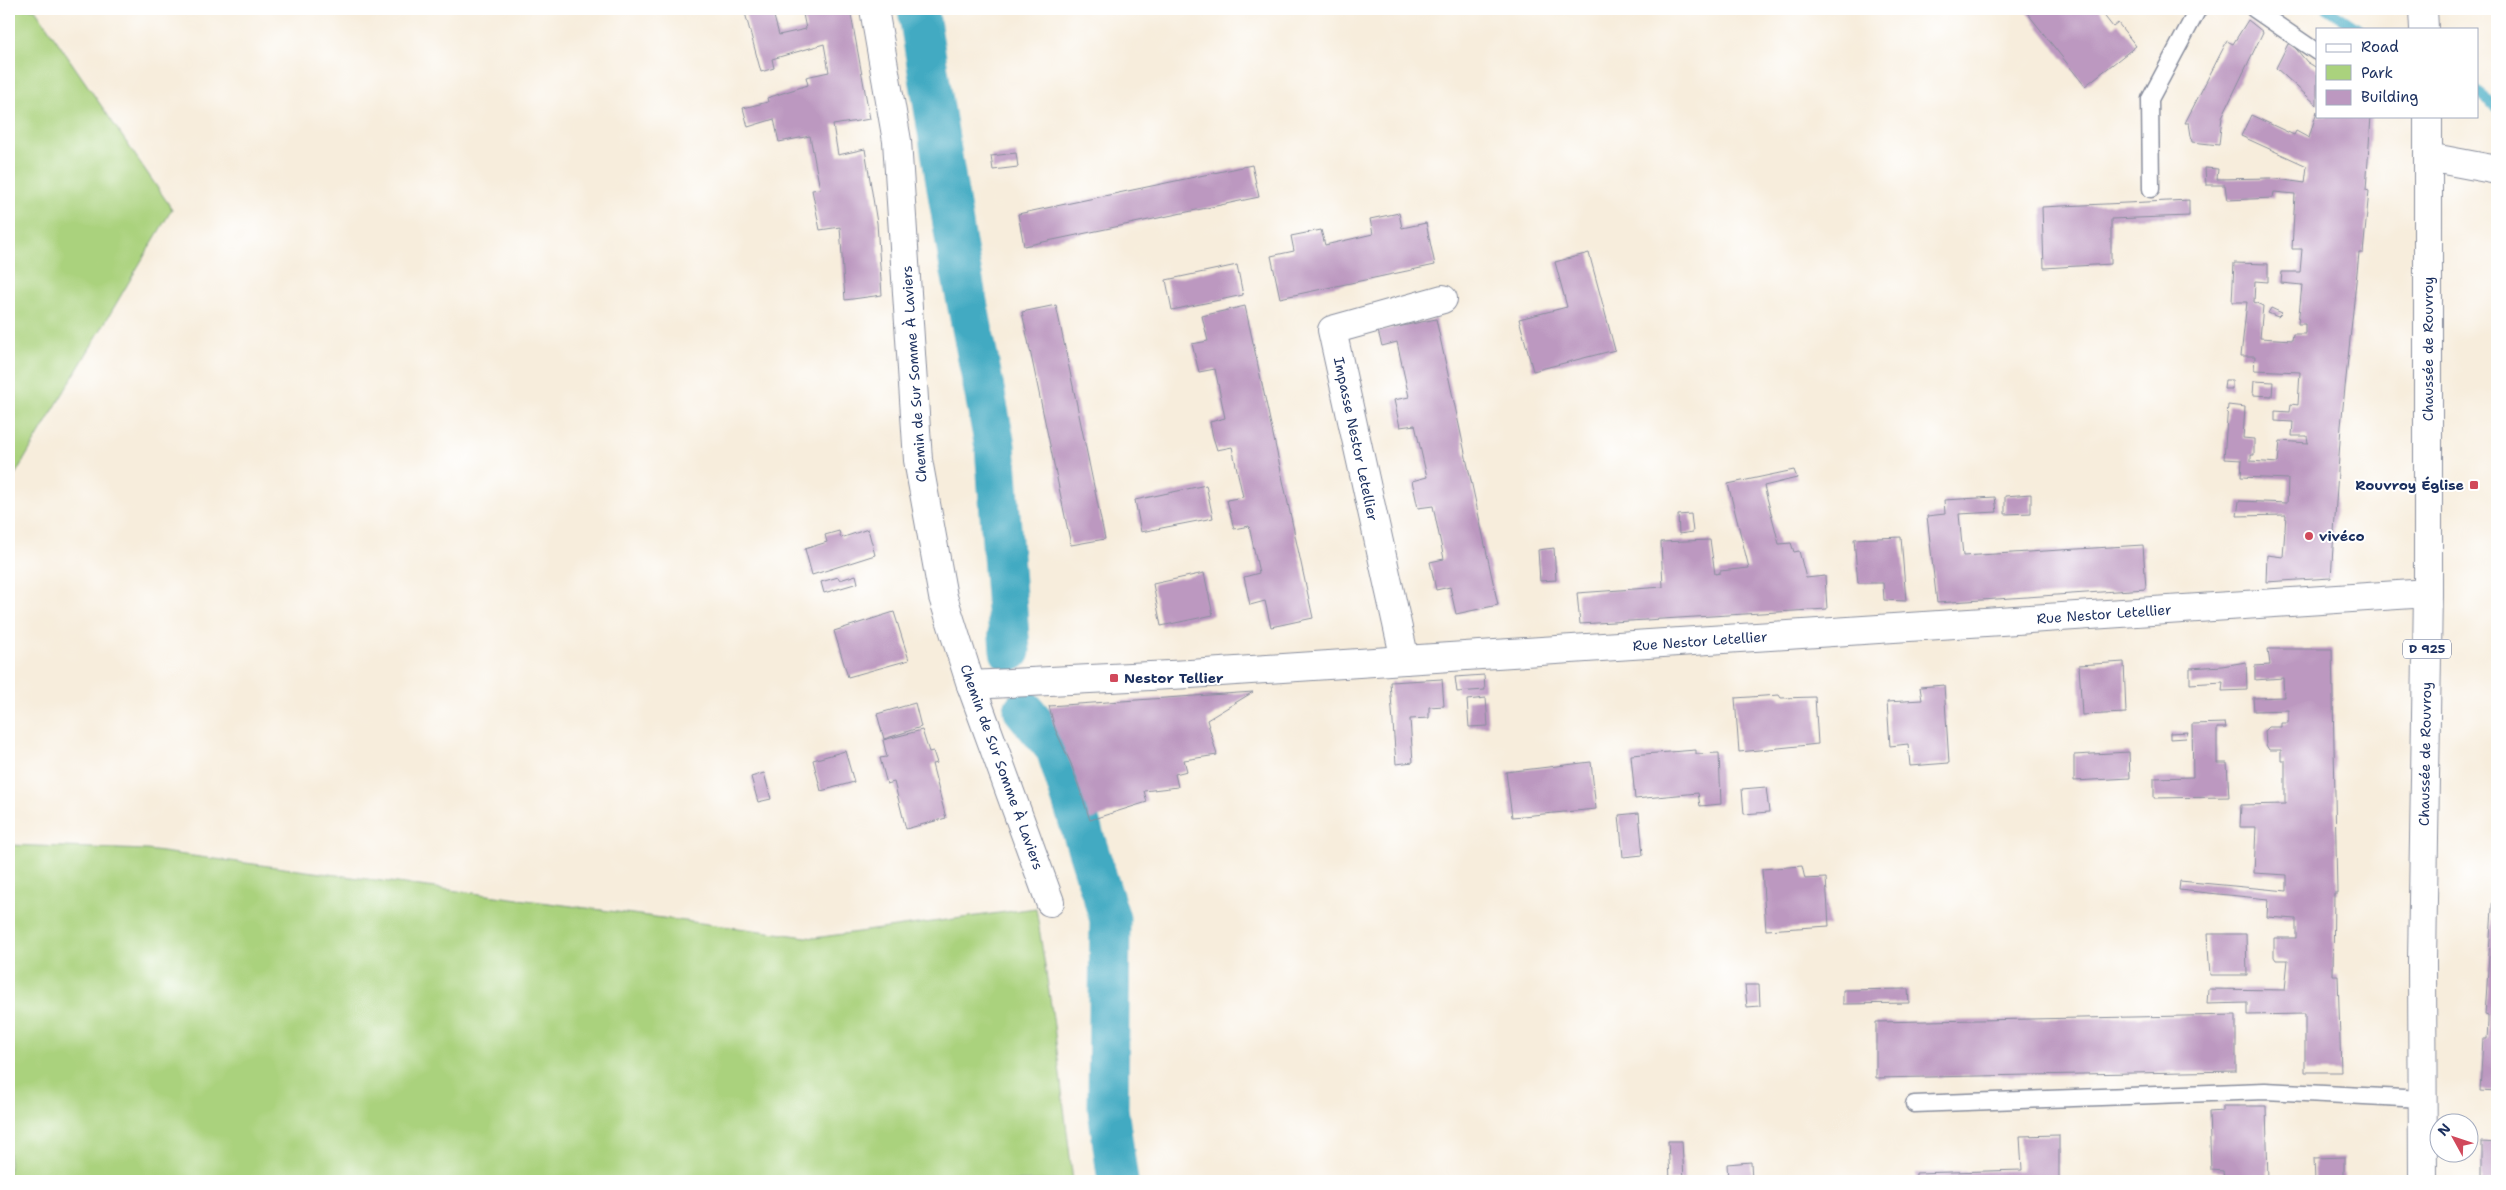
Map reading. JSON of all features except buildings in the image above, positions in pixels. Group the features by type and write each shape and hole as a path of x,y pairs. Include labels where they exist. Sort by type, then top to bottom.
{"street":[{"name":"Chemin de Sur Somme À Laviers","path":"874,9 897,141 918,460 942,597 971,685 1050,902"},
{"name":"Chaussée de Rouvroy","path":"2423,120 2428,156 2428,593 2422,962 2423,1181"},
{"path":"2428,156 2497,170"},
{"name":"Impasse Nestor Letellier","path":"1405,660 1332,330 1443,299"},
{"name":"Rue Nestor Letellier","path":"971,685 1190,674 2428,593"}],"lane":[{"path":"2151,190 2150,99 2198,9"},
{"path":"2254,9 2316,51"},
{"path":"1914,1104 2265,1091 2423,1099"}],"green space":[{"path":"9,9 35,9 172,209 9,485"},
{"path":"9,845 147,850 814,938 1036,908 1053,1018 1073,1181 9,1181"}],"waterway":[{"path":"918,9 959,261 995,446 1010,651"},
{"path":"2328,9 2356,28"},
{"path":"2478,93 2497,107"},
{"path":"1024,710 1056,749 1110,919 1108,1109 1118,1181"}],"place":[{"name":"Rouvroy Église","path":"2474,485"},
{"name":"vivéco","path":"2309,536"},
{"name":"Nestor Tellier","path":"1114,678"}]}
